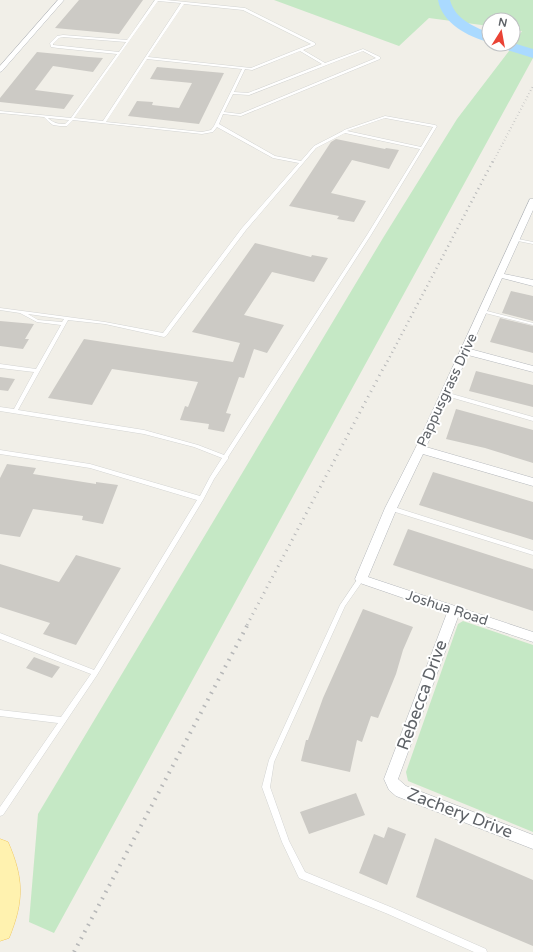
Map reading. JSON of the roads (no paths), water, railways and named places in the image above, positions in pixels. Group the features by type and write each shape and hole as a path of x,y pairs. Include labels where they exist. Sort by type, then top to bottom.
{"main road":[{"path":"0,850 5,860 10,879 9,904 0,929"}],"street":[{"path":"0,70 61,0"},
{"name":"Pappusgrass Drive","path":"361,579 391,508 420,449 515,239 531,210 533,201"},
{"path":"499,275 533,283"},
{"path":"464,351 533,369"},
{"path":"420,449 533,482"},
{"name":"Joshua Road","path":"361,579 533,637"},
{"name":"Rebecca Drive","path":"391,779 454,610"},
{"name":"Zachery Drive","path":"391,779 394,785 401,791 533,842"}],"lane":[{"path":"46,117 52,124 60,125 66,125 72,119 157,0 244,8 314,44 251,69 146,58"},
{"path":"104,122 183,3"},
{"path":"119,53 58,47 52,46 51,44 58,37 62,36 128,41"},
{"path":"300,50 325,64"},
{"path":"222,113 240,115 379,58 362,50 248,94 232,93"},
{"path":"0,112 202,133 212,131 217,125 244,68"},
{"path":"0,309 105,323 164,335 244,229 300,162 315,147 345,132 385,117 435,126 365,242 226,458 95,673 0,813"},
{"path":"217,125 274,157 300,162"},
{"path":"345,132 422,148"},
{"path":"515,239 533,243"},
{"path":"482,311 533,324"},
{"path":"20,312 37,321 64,324"},
{"path":"15,411 68,318"},
{"path":"0,366 38,371"},
{"path":"445,394 533,419"},
{"path":"0,409 144,432 196,446 226,458"},
{"path":"0,452 90,466 201,499"},
{"path":"391,508 533,553"},
{"path":"361,579 343,605 271,762 266,787 286,842 302,875 390,911 483,952"},
{"path":"0,636 95,673"},
{"path":"0,713 62,720"}],"waterway":[{"path":"444,0 449,13 454,19 481,34"},
{"path":"521,50 533,54"}],"railway":[{"path":"493,162 533,86"},
{"path":"385,366 493,161"},
{"path":"247,625 385,365"},
{"path":"74,952 248,624"}]}
